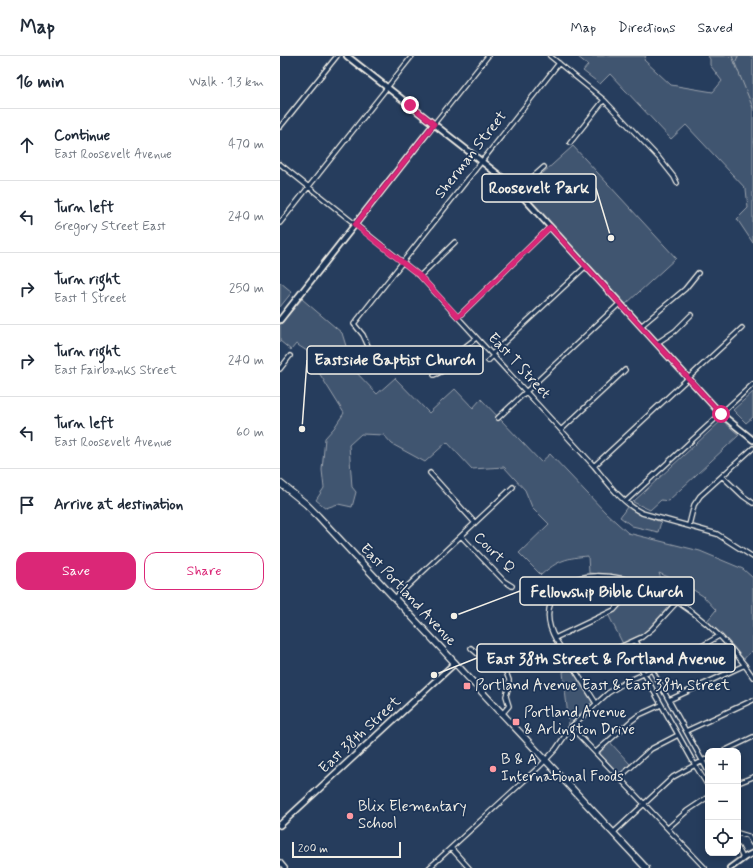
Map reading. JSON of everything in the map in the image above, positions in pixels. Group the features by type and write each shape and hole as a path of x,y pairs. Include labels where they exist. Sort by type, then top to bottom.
{"main road":[{"name":"East Portland Avenue","path":"280,483 310,508 646,868"},
{"name":"East 38th Street","path":"280,824 455,663"}],"street":[{"path":"280,127 337,56"},
{"path":"346,56 388,87 517,191 721,414 753,440"},
{"path":"280,223 412,56"},
{"path":"280,320 488,56"},
{"path":"550,56 604,100 659,158 677,183"},
{"name":"Sherman Street","path":"378,358 369,348 363,335 354,324 559,63"},
{"path":"570,143 604,100"},
{"name":"East T Street","path":"280,164 420,276 626,502 642,513 717,534 753,556"},
{"path":"517,191 544,166"},
{"path":"458,317 550,227"},
{"path":"420,276 455,242"},
{"path":"488,361 586,266"},
{"path":"641,326 685,288 698,273"},
{"path":"498,418 620,303"},
{"path":"657,343 675,332 691,315"},
{"path":"594,466 742,328"},
{"path":"434,375 442,372 448,367 457,354 476,338"},
{"path":"280,369 290,356"},
{"path":"561,430 625,370"},
{"path":"626,502 753,384"},
{"path":"689,525 692,511 697,500 753,448"},
{"path":"430,473 475,523"},
{"path":"722,476 743,496 753,503"},
{"path":"395,598 513,487"},
{"name":"Court Q","path":"461,536 504,581 512,586"},
{"path":"596,703 555,638 548,621 549,606 555,594 564,584 578,577 588,576 626,580 649,587 677,602 720,636 753,676"},
{"path":"555,638 614,610 621,602 626,580"},
{"path":"574,668 636,641 649,632 677,602"},
{"path":"429,868 546,760 556,749 571,727 596,703 624,682 652,671 720,636"},
{"path":"636,641 705,765"},
{"path":"628,645 707,784"},
{"path":"471,648 485,659 499,666 508,675 509,686 506,696 509,706 502,714"},
{"path":"668,700 745,665"},
{"path":"686,730 753,700"},
{"path":"596,752 630,720 639,714 661,705"},
{"path":"571,727 705,868"},
{"path":"620,777 651,749 678,735"},
{"path":"730,748 753,737"},
{"path":"613,833 673,777 703,761"},
{"path":"741,783 753,777"},
{"path":"668,828 687,811 705,799"},
{"path":"741,834 748,836 753,844"},
{"path":"451,848 469,868"},
{"path":"730,868 743,858 753,853"},
{"path":"741,854 743,858"},
{"path":"280,862 285,868"}],"shaded area":[{"path":"577,56 646,56 644,60 671,85 713,92 722,81 710,65 710,59 708,56 753,56 753,243 737,219 748,208 746,189 686,125 671,139 610,74 600,84 583,71 588,65"},
{"path":"573,146 676,258 626,304 522,192"},
{"path":"280,282 292,292 280,307"},
{"path":"302,299 342,333 353,369 377,394 395,378 429,413 455,389 473,408 481,399 541,462 550,454 605,512 628,533 700,551 743,569 753,578 753,653 751,651 743,660 726,639 707,621 716,610 703,596 684,584 659,573 666,593 625,577 589,573 588,556 574,558 558,563 541,575 519,553 549,524 532,507 525,490 504,467 472,469 447,442 425,462 392,444 384,435 361,434 349,445 352,487 356,492 352,507 338,504 326,508 316,500 324,488 322,470 325,438 344,413 316,368 315,356 296,344 291,350 280,341 280,325"},
{"path":"753,392 753,417 746,423 733,410"},
{"path":"722,420 739,435 668,501 661,500 650,510 633,502"},
{"path":"627,507 639,514 661,522 658,532 632,526 620,517"},
{"path":"628,584 658,595 670,605 640,636 623,644 609,616 621,606"},
{"path":"570,667 592,702 569,725 563,672"},
{"path":"609,741 630,764 620,773 617,772 600,754 601,750"}],"waterway":[{"path":"732,56 753,108"},
{"path":"735,63 738,56"}],"place":[{"name":"Roosevelt Park","path":"611,238"},
{"name":"Eastside Baptist Church","path":"302,429"},
{"name":"Fellowship Bible Church","path":"454,616"},
{"name":"East 38th Street & Portland Avenue","path":"434,675"},
{"name":"Portland Avenue East & East 38th Street","path":"467,686"},
{"name":"Portland Avenue & Arlington Drive","path":"516,722"},
{"name":"B & A International Foods","path":"493,769"},
{"name":"Blix Elementary School","path":"350,816"}],"route":[{"path":"410,105 434,124 355,225 420,276 458,317 550,227 721,414"}]}
